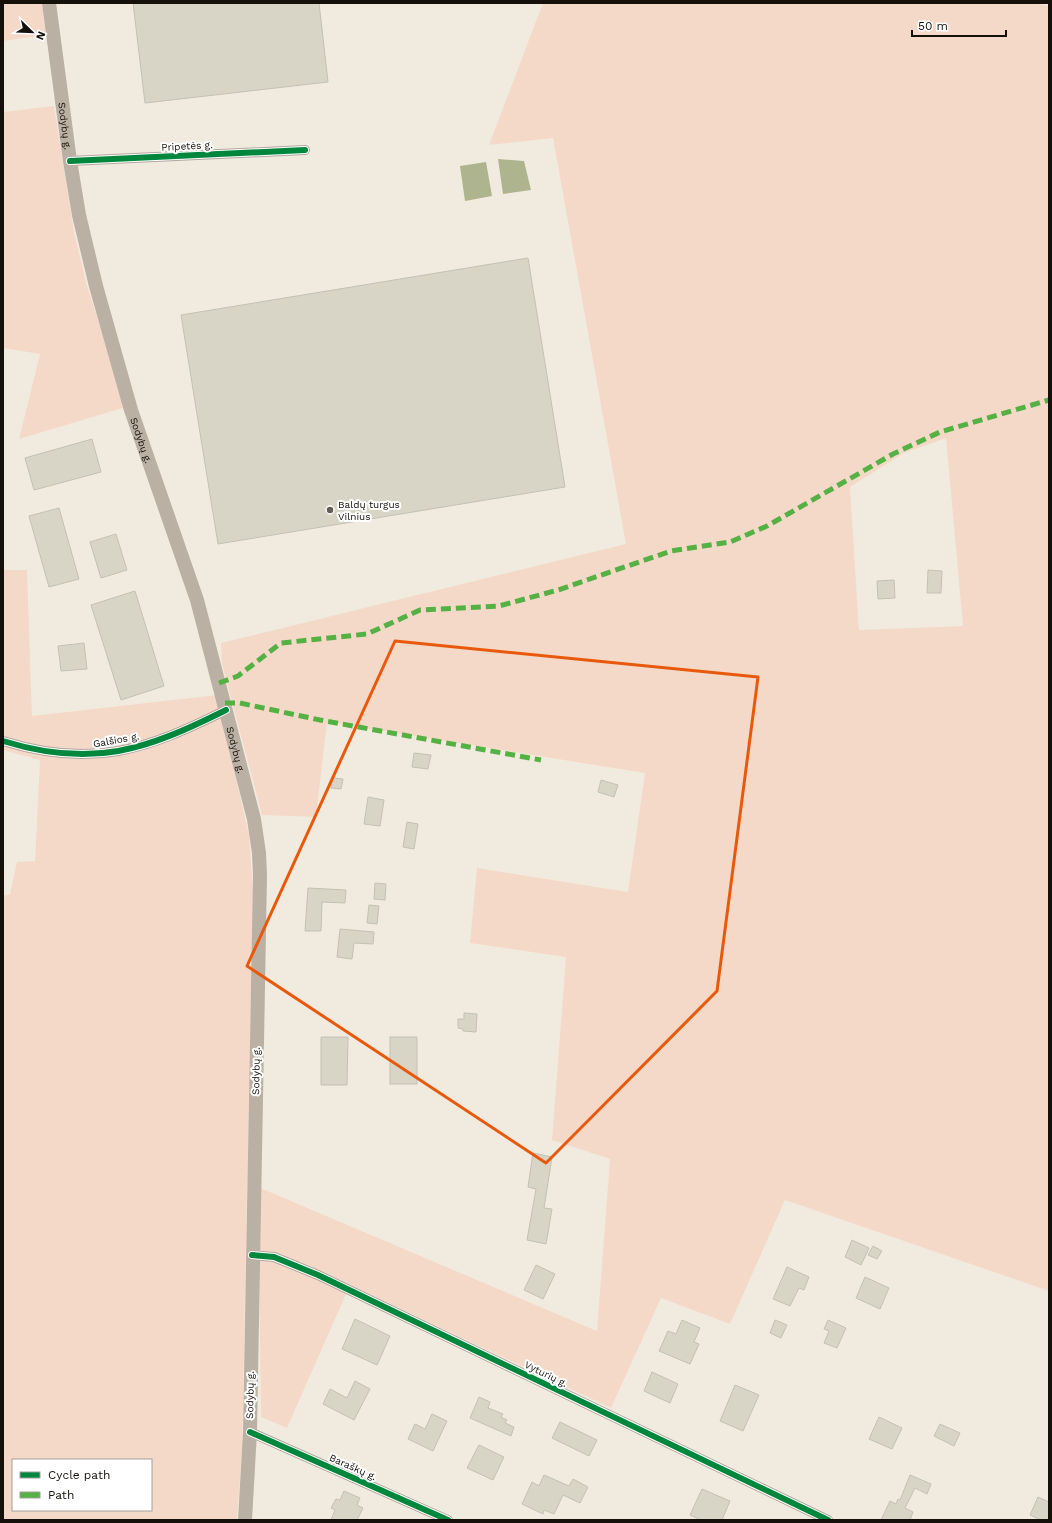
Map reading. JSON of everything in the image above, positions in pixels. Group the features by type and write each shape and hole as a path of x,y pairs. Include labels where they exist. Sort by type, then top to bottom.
{"main road":[{"name":"Sodybų g.","path":"49,3 70,161 80,215 96,286 131,410 197,600 254,819 259,853 260,875 250,1432 245,1520"}],"street":[{"name":"Pripetės g.","path":"70,161 305,150"},
{"name":"Galšios g.","path":"3,741 55,752 102,754 129,750 155,742 181,732 226,710"},
{"name":"Vyturių g.","path":"252,1255 274,1257 318,1275 828,1520"},
{"name":"Baraškų g.","path":"250,1432 448,1520"}],"highlighted area":[{"path":"395,641 758,677 717,991 546,1163 247,966"}],"shaded area":[{"path":"3,3 42,3 46,35 3,41"},
{"path":"543,3 1033,3 1049,6 1049,1291 785,1200 730,1324 661,1298 611,1408 350,1285 287,1428 261,1417 258,1187 597,1331 610,1159 552,1140 566,957 470,943 477,868 628,892 645,773 327,722 316,817 262,815 222,664 221,643 626,544 553,138 489,145","holes":["946,438 963,626 859,630 850,487 904,453"]},
{"path":"54,106 74,232 87,286 126,407 19,439 40,354 3,348 3,112"},
{"path":"498,159 524,161 531,190 503,194"},
{"path":"486,162 492,196 465,201 460,166"},
{"path":"3,570 27,570 32,716 217,695 249,835 253,892 242,1449 237,1520 3,1520 3,896 10,894 17,862 35,861 40,760 3,750"}],"building":[{"path":"133,3 319,3 328,82 145,103"},
{"path":"528,258 565,487 218,544 181,315"},
{"path":"92,439 101,472 34,490 25,458"},
{"path":"59,508 79,579 49,587 29,516"},
{"path":"116,534 127,570 101,578 90,542"},
{"path":"928,570 942,571 941,593 927,593"},
{"path":"894,580 895,598 878,599 877,581"},
{"path":"135,591 164,686 121,700 91,605"},
{"path":"84,643 87,669 61,671 58,646"},
{"path":"414,753 431,755 428,769 412,767"},
{"path":"332,778 343,779 341,789 331,788"},
{"path":"601,780 618,785 614,797 598,792"},
{"path":"368,797 384,800 380,826 364,824"},
{"path":"407,822 418,824 414,849 403,847"},
{"path":"375,883 386,884 385,900 374,899"},
{"path":"308,888 346,890 345,903 322,902 321,931 305,931"},
{"path":"369,905 379,906 377,924 367,923"},
{"path":"340,929 374,932 373,944 354,943 352,959 337,957"},
{"path":"464,1013 477,1014 476,1032 463,1031 463,1029 458,1028 458,1019 464,1019"},
{"path":"321,1037 348,1037 347,1085 321,1085"},
{"path":"390,1037 417,1037 417,1084 390,1084"},
{"path":"533,1153 552,1157 544,1208 552,1209 546,1244 527,1240 536,1189 528,1187"},
{"path":"852,1240 869,1248 861,1265 845,1257"},
{"path":"873,1246 882,1251 877,1259 868,1255"},
{"path":"536,1265 555,1274 543,1299 524,1290"},
{"path":"787,1267 809,1277 804,1290 799,1288 790,1306 773,1299"},
{"path":"865,1277 889,1288 880,1309 856,1298"},
{"path":"355,1319 390,1336 377,1365 342,1349"},
{"path":"682,1320 700,1328 694,1342 699,1344 690,1364 659,1351 668,1331 676,1334"},
{"path":"775,1320 787,1325 781,1338 770,1333"},
{"path":"828,1320 846,1328 837,1348 824,1343 829,1331 824,1329"},
{"path":"652,1372 678,1384 670,1403 644,1391"},
{"path":"355,1381 370,1389 354,1420 323,1404 330,1389 347,1398"},
{"path":"735,1385 759,1395 743,1431 720,1421"},
{"path":"479,1397 490,1402 488,1408 503,1414 501,1417 507,1420 505,1423 514,1427 511,1436 470,1418"},
{"path":"432,1414 447,1421 433,1451 408,1439 415,1424 425,1429"},
{"path":"879,1417 902,1428 892,1449 869,1439"},
{"path":"560,1422 597,1440 589,1456 552,1438"},
{"path":"940,1424 960,1433 954,1446 934,1436"},
{"path":"479,1445 504,1457 493,1480 467,1468"},
{"path":"544,1475 569,1486 573,1479 588,1487 580,1503 563,1495 554,1514 544,1510 543,1514 522,1504 532,1482 539,1486"},
{"path":"910,1475 931,1484 927,1494 915,1488 905,1508 913,1512 910,1520 881,1520 890,1501 896,1504 898,1499 900,1500"},
{"path":"702,1489 730,1501 722,1520 701,1520 690,1515"},
{"path":"344,1491 360,1498 357,1505 363,1508 357,1520 331,1520 335,1510 331,1508 336,1499 340,1500"},
{"path":"1038,1497 1049,1502 1049,1520 1041,1520 1030,1515"}],"marked path":[{"path":"219,683 238,676 281,643 367,634 420,610 499,606 558,590 671,551 730,542 767,526 893,454 940,432 1049,400"},
{"path":"225,703 240,703 320,720 541,760"}],"cycle path":[{"path":"70,161 305,150"},
{"path":"3,741 35,749 65,754 92,754 118,751 144,745 170,736 226,710"},
{"path":"252,1255 274,1257 318,1275 828,1520"},
{"path":"250,1432 448,1520"}],"place":[{"name":"Baldų turgus Vilnius","path":"330,510"}]}
